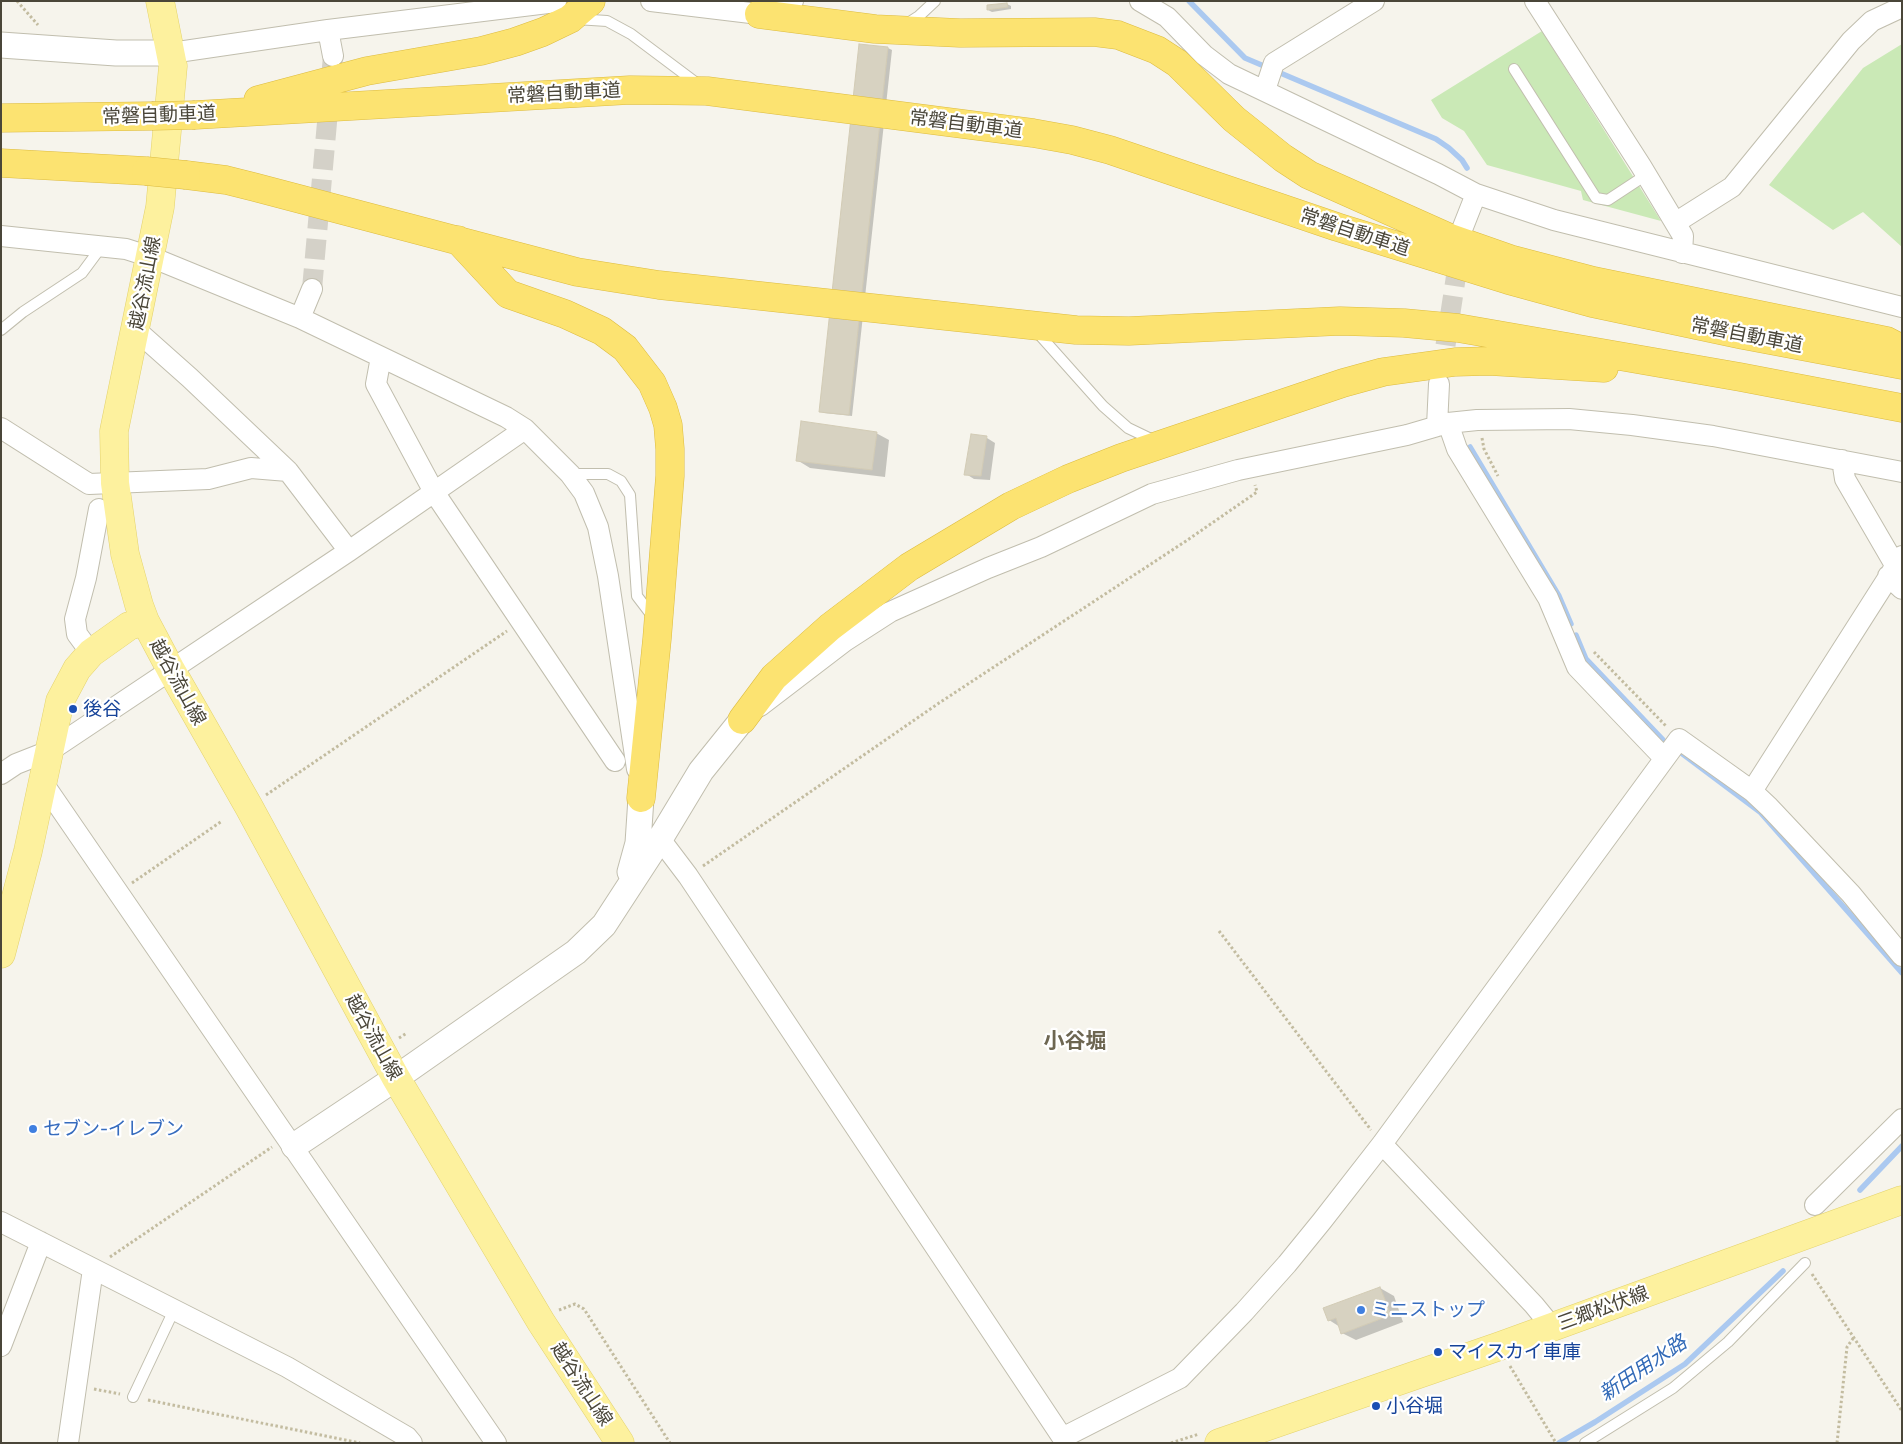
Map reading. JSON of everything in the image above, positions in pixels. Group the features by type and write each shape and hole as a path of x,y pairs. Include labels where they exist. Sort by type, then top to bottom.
{"highway":[{"path":"200,115 367,71 481,51 515,42 543,32 563,10 591,1"},
{"path":"759,14 896,30 960,33 1094,32 1118,35 1141,42 1157,50 1177,64 1234,119 1283,158 1309,175 1450,238 1510,259 1594,282 1887,341 1902,350"},
{"name":"常磐自動車道","path":"1,118 200,115 630,90 707,92 1033,132 1110,150 1337,227 1508,280 1620,309 1743,335 1902,365"},
{"path":"1,163 186,175 226,180 577,272 659,285 1076,330 1129,331 1340,321 1404,323 1458,328 1740,377 1902,408"},
{"path":"458,240 508,294 565,314 602,331 625,348 652,383 663,408 668,425 670,476 641,798"},
{"path":"742,720 774,677 830,627 909,567 1001,511 1038,492 1122,458 1343,383 1383,372 1456,362 1489,361 1740,377"}],"main road":[{"name":"越谷流山線","path":"160,1 172,53 172,82 160,207 114,432 115,483 125,554 144,621 249,807 396,1078 542,1322 620,1443"},
{"name":"越谷流山線","path":"1,954 28,851 60,701 77,669 91,653 129,626 144,621"},
{"name":"三郷松伏線","path":"1219,1443 1500,1346 1902,1200"}],"street":[{"path":"651,1 759,14 794,1"},
{"path":"1140,1 1165,9 1204,55 1229,74 1476,194 1554,220 1902,307"},
{"path":"1265,90 1274,63 1374,1"},
{"path":"1535,1 1683,236 1682,253"},
{"path":"1,46 116,53 172,53 528,3 563,10"},
{"path":"1675,223 1732,187 1851,41 1872,21 1902,7"},
{"path":"328,30 333,56"},
{"path":"1463,227 1476,194"},
{"path":"1,236 126,249 151,257 300,318 506,417 524,429 570,474 584,493 598,527 608,576 641,798 638,842 620,903"},
{"path":"300,318 312,289"},
{"path":"136,330 190,378 288,471 349,551"},
{"path":"380,357 376,384 434,492 615,761"},
{"path":"1440,384 1443,425 1548,598 1577,667 1664,758"},
{"path":"291,1142 396,1078 576,952 604,925 620,903 701,771 742,720 845,641 890,612 988,568 1041,547 1152,494 1249,468 1407,435 1443,425 1477,420 1569,420 1632,425 1713,436 1902,472"},
{"path":"1,428 89,484 208,479 251,468 288,471"},
{"path":"1,774 16,764 50,751 349,551 524,429"},
{"path":"1752,791 1897,571 1845,479 1842,460"},
{"path":"91,653 77,634 75,619 86,578 99,509"},
{"path":"660,840 688,876 1065,1440 1180,1378 1244,1312 1322,1221 1382,1144 1679,739 1752,791 1769,807 1851,894 1902,956"},
{"path":"43,782 496,1443"},
{"path":"1815,1205 1902,1119"},
{"path":"1382,1144 1534,1305 1552,1327"},
{"path":"1,1222 287,1368 407,1437 412,1443"},
{"path":"1,1346 41,1242"},
{"path":"68,1443 93,1269"}],"lane":[{"path":"896,30 919,16 934,1"},
{"path":"563,10 607,21 631,34 707,92"},
{"path":"1514,69 1596,198 1608,200 1646,175"},
{"path":"1,330 23,312 82,273 102,246"},
{"path":"1032,326 1102,406 1128,428 1152,440 1169,443"},
{"path":"570,474 608,474 621,481 630,495 637,596 658,624"},
{"path":"1586,1443 1673,1388 1728,1342 1805,1263"},
{"path":"133,1397 174,1310"}],"path":[{"path":"17,1 46,34 46,48"},
{"path":"1477,420 1484,449 1499,478"},
{"path":"688,876 939,704 1179,546 1257,492 1249,468"},
{"path":"249,807 520,622"},
{"path":"1591,647 1594,654 1679,739"},
{"path":"119,893 222,821"},
{"path":"1219,930 1382,1144"},
{"path":"93,1269 291,1142"},
{"path":"1805,1263 1902,1411"},
{"path":"542,1322 563,1307 575,1304 584,1309 670,1443"},
{"path":"1837,1443 1846,1347 1854,1337"},
{"path":"1500,1346 1508,1363 1556,1443"},
{"path":"76,1385 360,1443"}],"green space":[{"path":"1542,31 1661,221 1583,200 1581,191 1487,165 1464,131 1442,118 1431,100"},
{"path":"1902,44 1902,247 1863,212 1833,230 1769,185 1863,68"}],"building":[{"path":"1007,3 1008,7 987,10 987,5"},
{"path":"859,44 888,47 849,415 819,412"},
{"path":"801,421 877,432 872,470 796,461"},
{"path":"971,434 987,436 981,476 964,475"},
{"path":"1380,1287 1391,1315 1341,1334 1336,1318 1328,1321 1323,1308"}],"waterway":[{"path":"1189,1 1245,58 1436,139 1462,160 1467,168"},
{"path":"1470,447 1559,596 1571,624"},
{"path":"1576,635 1586,659 1663,740"},
{"path":"1680,752 1760,812 1902,973"},
{"name":"新田用水路","path":"1860,1190 1902,1146"},
{"name":"新田用水路","path":"1559,1443 1685,1364 1783,1271"}],"tunnel":[{"path":"312,289 333,56"},
{"path":"1441,375 1460,250"}],"place":[{"name":"後谷","path":"73,709"},
{"name":"セブン-イレブン","path":"33,1129"},
{"name":"ミニストップ","path":"1361,1310"},
{"name":"マイスカイ車庫","path":"1438,1352"},
{"name":"小谷堀","path":"1376,1406"}],"district":[{"name":"小谷堀","path":"1075,1041"}]}
